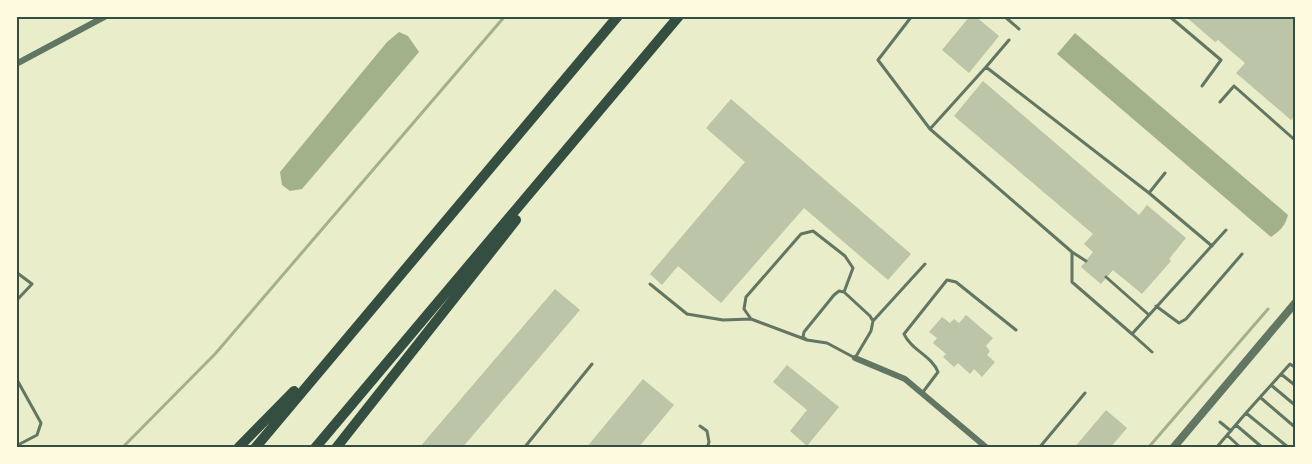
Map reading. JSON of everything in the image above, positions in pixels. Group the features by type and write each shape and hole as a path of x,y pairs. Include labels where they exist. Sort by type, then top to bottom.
{"highway":[{"path":"255,447 618,16"},
{"path":"315,447 679,16"},
{"path":"336,447 447,309 607,101"},
{"path":"238,447 367,315"}],"street":[{"path":"18,60 106,16"},
{"path":"1173,447 1296,302"},
{"path":"855,358 905,379 987,447"}],"lane":[{"path":"912,16 878,60 930,129 1072,252 1086,261"},
{"path":"1004,16 1019,29"},
{"path":"1169,16 1221,60 1202,86"},
{"path":"930,129 1010,40"},
{"path":"986,67 1149,193 1212,246"},
{"path":"1220,102 1234,87 1296,141"},
{"path":"1149,193 1165,173"},
{"path":"1131,334 1226,230"},
{"path":"751,319 744,309 746,297 801,234 813,231 845,256 853,268 844,292"},
{"path":"1072,252 1072,282 1152,352"},
{"path":"1156,306 1179,323 1242,255"},
{"path":"650,284 687,314 723,320 751,319 807,340 827,343 855,358 871,331 873,321 925,264"},
{"path":"16,272 32,284 16,301"},
{"path":"1106,277 1149,315"},
{"path":"923,392 938,372 935,365 907,341 904,334 947,280 956,282 1016,330"},
{"path":"807,340 803,337 804,332 839,291 844,292 873,321"},
{"path":"524,447 592,364"},
{"path":"1216,447 1290,364 1296,368"},
{"path":"1281,374 1296,386"},
{"path":"16,378 41,423 37,435 16,446"},
{"path":"1271,385 1296,406"},
{"path":"1040,447 1085,393"},
{"path":"1260,397 1296,428"},
{"path":"1246,413 1289,447"},
{"path":"1220,422 1231,431"},
{"path":"1236,424 1263,447"},
{"path":"700,426 707,431 709,442 707,447"},
{"path":"1227,435 1241,447"}],"shaded area":[{"path":"399,32 408,36 419,52 302,189 290,191 282,185 280,172 387,42"},
{"path":"1075,33 1288,215 1280,230 1271,237 1057,54"}],"building":[{"path":"970,16 975,16 999,36 969,73 942,50"},
{"path":"1185,16 1296,16 1296,115 1291,120 1236,73 1245,63 1218,40 1215,42"},
{"path":"983,81 1139,215 1147,205 1186,238 1169,259 1171,261 1142,294 1113,270 1101,284 1081,267 1093,252 1084,244 1093,234 954,116"},
{"path":"731,99 911,254 888,280 804,208 721,303 678,266 662,285 650,274 745,162 706,128"},
{"path":"555,289 580,310 462,448 419,448"},
{"path":"966,315 993,338 986,346 990,351 987,355 995,362 982,377 974,369 970,374 958,363 954,367 943,357 946,354 933,343 937,338 929,332 942,317 950,323 954,319 959,323"},
{"path":"787,365 839,407 807,446 790,431 807,410 773,382"},
{"path":"643,379 674,405 638,448 586,448"},
{"path":"1106,410 1127,428 1110,448 1074,448"}],"waterway":[{"path":"122,448 215,354 505,16"},
{"path":"1148,448 1268,309"}]}
